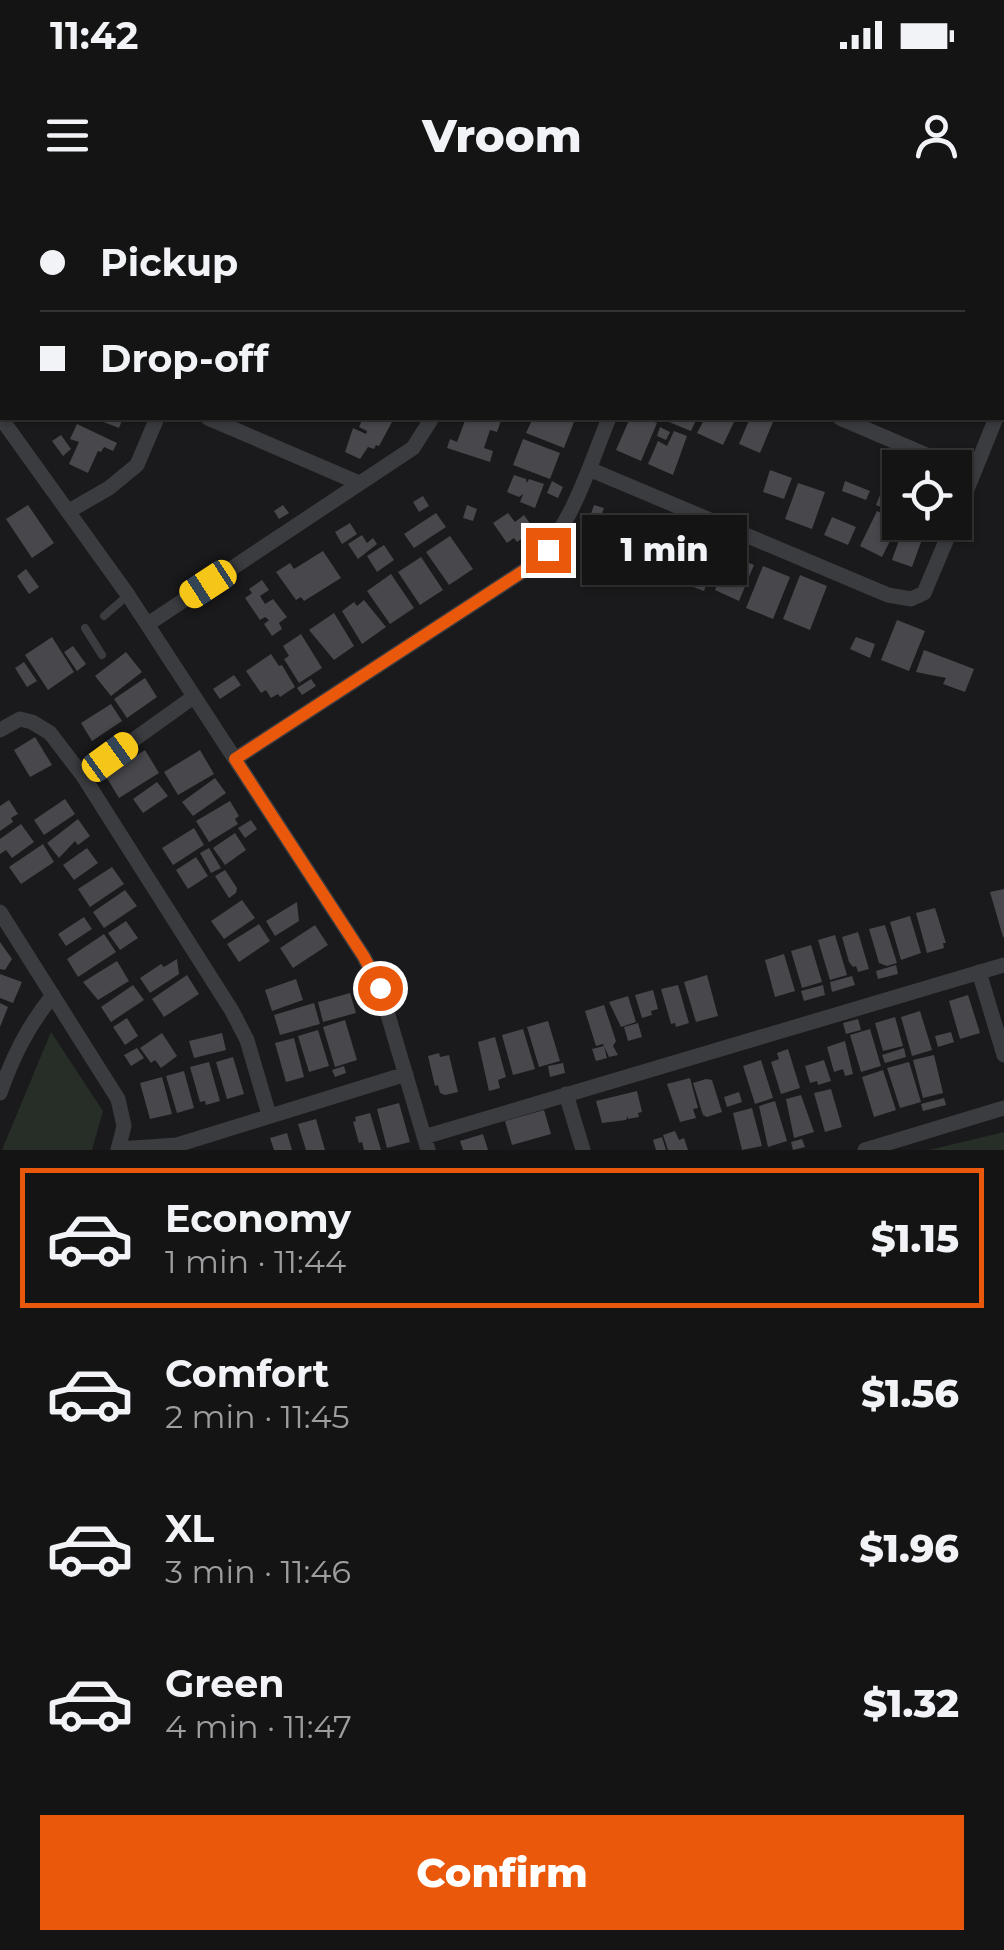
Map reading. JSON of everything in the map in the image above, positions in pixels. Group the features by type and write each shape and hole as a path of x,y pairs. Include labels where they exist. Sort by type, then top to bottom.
{"street":[{"path":"2,420 148,624 192,698 364,957 380,988 426,1144 566,1094 1004,965"},
{"path":"69,510 110,488 137,464 156,420"},
{"path":"213,420 359,483"},
{"path":"148,624 412,448 431,420"},
{"path":"235,759 528,568 548,550 608,420"},
{"path":"845,420 973,475 995,420"},
{"path":"588,469 888,594 911,598 924,593 946,540"},
{"path":"83,776 192,698"},
{"path":"0,730 20,720 32,722 50,733 83,776 232,1012 247,1040 268,1115"},
{"path":"0,912 118,1098 124,1126 118,1149 177,1145 406,1074"},
{"path":"979,972 1004,1055"},
{"path":"0,1093 14,1054 33,1020 53,996"},
{"path":"566,1094 583,1150"},
{"path":"875,1149 1004,1108"}],"lane":[{"path":"104,616 128,596"},
{"path":"85,628 102,654"}],"shaded area":[{"path":"51,1032 103,1111 92,1150 2,1150"},
{"path":"1004,1132 1004,1150 929,1150"}],"building":[{"path":"98,420 122,420 119,428"},
{"path":"362,420 392,422 379,446 368,447 360,459 345,452 353,428 366,434 359,427"},
{"path":"465,420 501,420 497,432 490,430 484,448 493,451 490,462 447,448 450,439 457,442"},
{"path":"532,420 574,422 564,448 526,433"},
{"path":"629,420 657,423 641,461 616,450"},
{"path":"664,420 696,420 691,431"},
{"path":"704,420 735,420 723,445 697,433"},
{"path":"749,420 773,422 760,453 739,444"},
{"path":"77,424 117,443 113,451 104,447 98,451 88,473 69,464 79,442 70,439"},
{"path":"660,427 670,432 666,440 657,436"},
{"path":"674,431 687,436 673,475 648,464 658,441 667,446"},
{"path":"61,435 71,449 63,456 52,441"},
{"path":"523,439 560,453 550,479 513,465"},
{"path":"770,470 792,478 784,499 763,492"},
{"path":"514,475 527,483 529,479 544,484 535,508 520,502 523,494 519,497 507,492"},
{"path":"552,481 563,487 558,498 547,493"},
{"path":"845,481 870,491 866,500 842,491"},
{"path":"798,483 825,492 812,529 785,519"},
{"path":"423,496 429,506 419,512 413,502"},
{"path":"28,505 54,543 32,558 6,519"},
{"path":"283,505 289,513 279,519 274,511"},
{"path":"467,505 477,509 473,521 463,518"},
{"path":"594,505 604,508 596,529 587,525"},
{"path":"877,511 882,513 882,540 890,540 882,557 860,546"},
{"path":"436,513 446,527 414,548 404,534"},
{"path":"508,513 515,522 524,515 531,525 517,542 514,538 507,543 493,523"},
{"path":"832,517 856,527 848,545 824,535"},
{"path":"350,523 357,534 342,544 335,532"},
{"path":"362,535 367,543 373,538 377,544 358,559 348,544"},
{"path":"450,536 473,569 449,585 426,552"},
{"path":"899,540 922,540 912,567 892,560"},
{"path":"696,542 719,551 704,591 680,582"},
{"path":"384,545 394,560 377,572 367,556"},
{"path":"323,551 341,578 304,601 301,597 296,600 276,572 290,563 294,569"},
{"path":"658,554 676,559 671,575 654,570"},
{"path":"730,555 754,565 739,601 715,590"},
{"path":"421,557 443,590 420,605 398,572"},
{"path":"763,566 790,577 773,619 746,608"},
{"path":"26,569 39,587 29,594 17,576"},
{"path":"391,574 414,608 390,624 367,591"},
{"path":"800,575 827,586 810,630 783,619"},
{"path":"262,580 269,590 260,596 265,604 273,599 287,617 279,623 282,629 272,636 264,624 269,620 260,620 245,598 252,593 249,589"},
{"path":"364,600 386,627 362,644 342,611"},
{"path":"334,613 354,646 334,660 309,630"},
{"path":"897,620 925,631 909,671 881,660"},
{"path":"301,634 322,668 299,683 284,659 289,656 283,646"},
{"path":"52,637 74,672 48,690 25,655"},
{"path":"856,637 875,644 870,658 850,649"},
{"path":"73,646 86,664 77,671 64,652"},
{"path":"924,650 974,669 965,692 943,684 946,678 916,672"},
{"path":"126,652 142,672 111,696 95,676"},
{"path":"271,654 295,687 271,698 266,690 261,693 246,671"},
{"path":"24,662 37,681 27,687 15,668"},
{"path":"234,675 241,685 220,699 213,689"},
{"path":"145,678 157,697 127,718 114,699"},
{"path":"311,679 316,686 302,695 297,688"},
{"path":"111,704 122,721 92,741 81,723"},
{"path":"35,737 52,765 30,777 14,750"},
{"path":"145,750 159,773 119,798 105,775"},
{"path":"200,750 214,774 178,795 164,772"},
{"path":"215,778 226,793 193,816 182,802"},
{"path":"157,782 168,796 143,813 133,799"},
{"path":"65,799 75,814 44,835 34,820"},
{"path":"9,800 18,814 0,831 0,806"},
{"path":"230,801 239,816 235,819 238,824 209,842 196,821"},
{"path":"78,819 90,836 78,845 75,841 59,858 47,843"},
{"path":"251,820 257,829 245,838 238,828"},
{"path":"21,824 34,842 12,858 6,850 0,854 0,839"},
{"path":"194,828 204,845 173,865 162,848"},
{"path":"235,833 246,850 225,865 213,848"},
{"path":"43,844 54,862 21,884 9,867"},
{"path":"87,848 98,863 74,880 63,865"},
{"path":"209,848 221,868 211,873 200,853"},
{"path":"196,857 208,876 188,889 176,870"},
{"path":"112,867 124,884 90,907 78,889"},
{"path":"225,870 237,888 229,898 215,876"},
{"path":"1004,889 1004,937 1003,937 990,892"},
{"path":"125,890 137,906 104,928 93,912"},
{"path":"242,900 255,918 224,939 211,921"},
{"path":"297,902 299,921 275,936 266,921"},
{"path":"935,908 946,943 944,948 927,953 916,913"},
{"path":"910,916 921,953 901,960 890,922"},
{"path":"84,917 92,929 66,946 58,934"},
{"path":"126,921 138,938 120,950 108,933"},
{"path":"259,924 270,941 239,962 227,944"},
{"path":"315,925 328,945 293,968 280,948"},
{"path":"885,925 897,963 887,966 879,963 869,929"},
{"path":"858,932 869,969 858,972 849,962 842,937"},
{"path":"104,934 116,952 78,977 67,959"},
{"path":"835,935 847,975 830,980 818,940"},
{"path":"0,942 12,959 5,970 0,969"},
{"path":"811,945 822,982 802,988 791,951"},
{"path":"784,954 795,991 775,997 765,960"},
{"path":"177,959 179,974 150,993 140,978"},
{"path":"117,961 129,981 98,1000 83,982"},
{"path":"896,965 898,974 878,979 876,971"},
{"path":"0,974 22,982 13,1003 0,998"},
{"path":"187,975 199,994 164,1017 152,999"},
{"path":"707,975 718,1016 696,1022 684,982"},
{"path":"852,976 855,985 832,992 830,982"},
{"path":"296,979 303,1000 272,1011 265,990"},
{"path":"133,985 144,1000 111,1022 101,1007"},
{"path":"678,985 689,1023 676,1027 671,1024 661,989"},
{"path":"823,985 825,995 804,1001 801,991"},
{"path":"653,990 658,1009 642,1018 635,995"},
{"path":"350,993 356,1013 323,1022 318,1002"},
{"path":"968,995 980,1033 960,1039 949,1001"},
{"path":"628,996 636,1022 621,1027 609,1002"},
{"path":"0,1003 8,1007 0,1027"},
{"path":"314,1003 320,1024 280,1035 274,1015"},
{"path":"604,1005 618,1055 609,1057 603,1044 596,1046 585,1011"},
{"path":"920,1011 932,1050 912,1056 901,1017"},
{"path":"895,1017 903,1046 883,1051 875,1023"},
{"path":"127,1018 138,1036 125,1045 113,1027"},
{"path":"858,1019 861,1030 846,1034 843,1023"},
{"path":"345,1020 357,1060 335,1067 323,1027"},
{"path":"548,1021 560,1061 539,1067 527,1027"},
{"path":"638,1023 642,1037 628,1041 624,1027"},
{"path":"523,1029 535,1069 513,1075 502,1035"},
{"path":"870,1029 881,1066 861,1072 850,1035"},
{"path":"318,1030 329,1066 309,1072 298,1036"},
{"path":"951,1032 954,1042 938,1047 935,1036"},
{"path":"162,1033 177,1056 161,1068 155,1060 151,1063 140,1048"},
{"path":"222,1033 226,1050 194,1058 189,1041"},
{"path":"495,1037 506,1077 498,1080 500,1088 489,1091 478,1042"},
{"path":"294,1038 304,1077 286,1082 275,1043"},
{"path":"845,1041 853,1074 845,1076 843,1069 834,1072 827,1047"},
{"path":"604,1046 607,1058 596,1061 592,1049"},
{"path":"137,1048 144,1058 131,1066 124,1055"},
{"path":"904,1048 906,1057 885,1063 882,1055"},
{"path":"788,1049 800,1088 781,1094 771,1062 779,1059 777,1053"},
{"path":"439,1053 440,1057 449,1055 458,1092 445,1095 435,1086 428,1056"},
{"path":"934,1055 943,1093 923,1098 913,1060"},
{"path":"233,1057 244,1094 227,1099 216,1062"},
{"path":"761,1060 773,1098 755,1104 743,1066"},
{"path":"824,1060 831,1081 810,1083 805,1066"},
{"path":"209,1062 220,1101 206,1105 205,1101 200,1102 190,1067"},
{"path":"909,1062 921,1102 900,1108 887,1068"},
{"path":"563,1063 565,1073 550,1077 548,1066"},
{"path":"344,1066 346,1073 335,1077 332,1070"},
{"path":"883,1070 896,1110 874,1117 862,1077"},
{"path":"184,1071 194,1108 177,1113 166,1076"},
{"path":"162,1077 172,1114 150,1119 140,1083"},
{"path":"690,1078 698,1108 693,1109 696,1118 680,1122 667,1084"},
{"path":"712,1080 722,1112 707,1117 693,1083"},
{"path":"831,1089 842,1127 825,1132 814,1093"},
{"path":"637,1091 642,1112 639,1117 602,1123 596,1101"},
{"path":"739,1092 742,1102 727,1107 724,1097"},
{"path":"801,1095 814,1132 794,1138 786,1099"},
{"path":"944,1098 946,1105 923,1111 921,1104"},
{"path":"775,1101 787,1141 768,1147 759,1106"},
{"path":"399,1103 410,1142 387,1148 377,1109"},
{"path":"752,1108 762,1146 742,1150 733,1113"},
{"path":"544,1110 551,1134 512,1145 505,1121"},
{"path":"370,1113 381,1150 364,1150 362,1142 359,1143 353,1122 355,1117"},
{"path":"316,1119 325,1150 306,1150 298,1124"},
{"path":"675,1131 679,1140 684,1138 688,1150 668,1150 663,1135"},
{"path":"287,1133 292,1150 274,1150 270,1138"},
{"path":"483,1134 488,1150 463,1150 460,1141"},
{"path":"662,1137 666,1150 656,1150 653,1140"},
{"path":"802,1139 805,1147 793,1150 791,1142"}],"route":[{"path":"380,988 364,957 235,759 528,568 548,550"}]}
